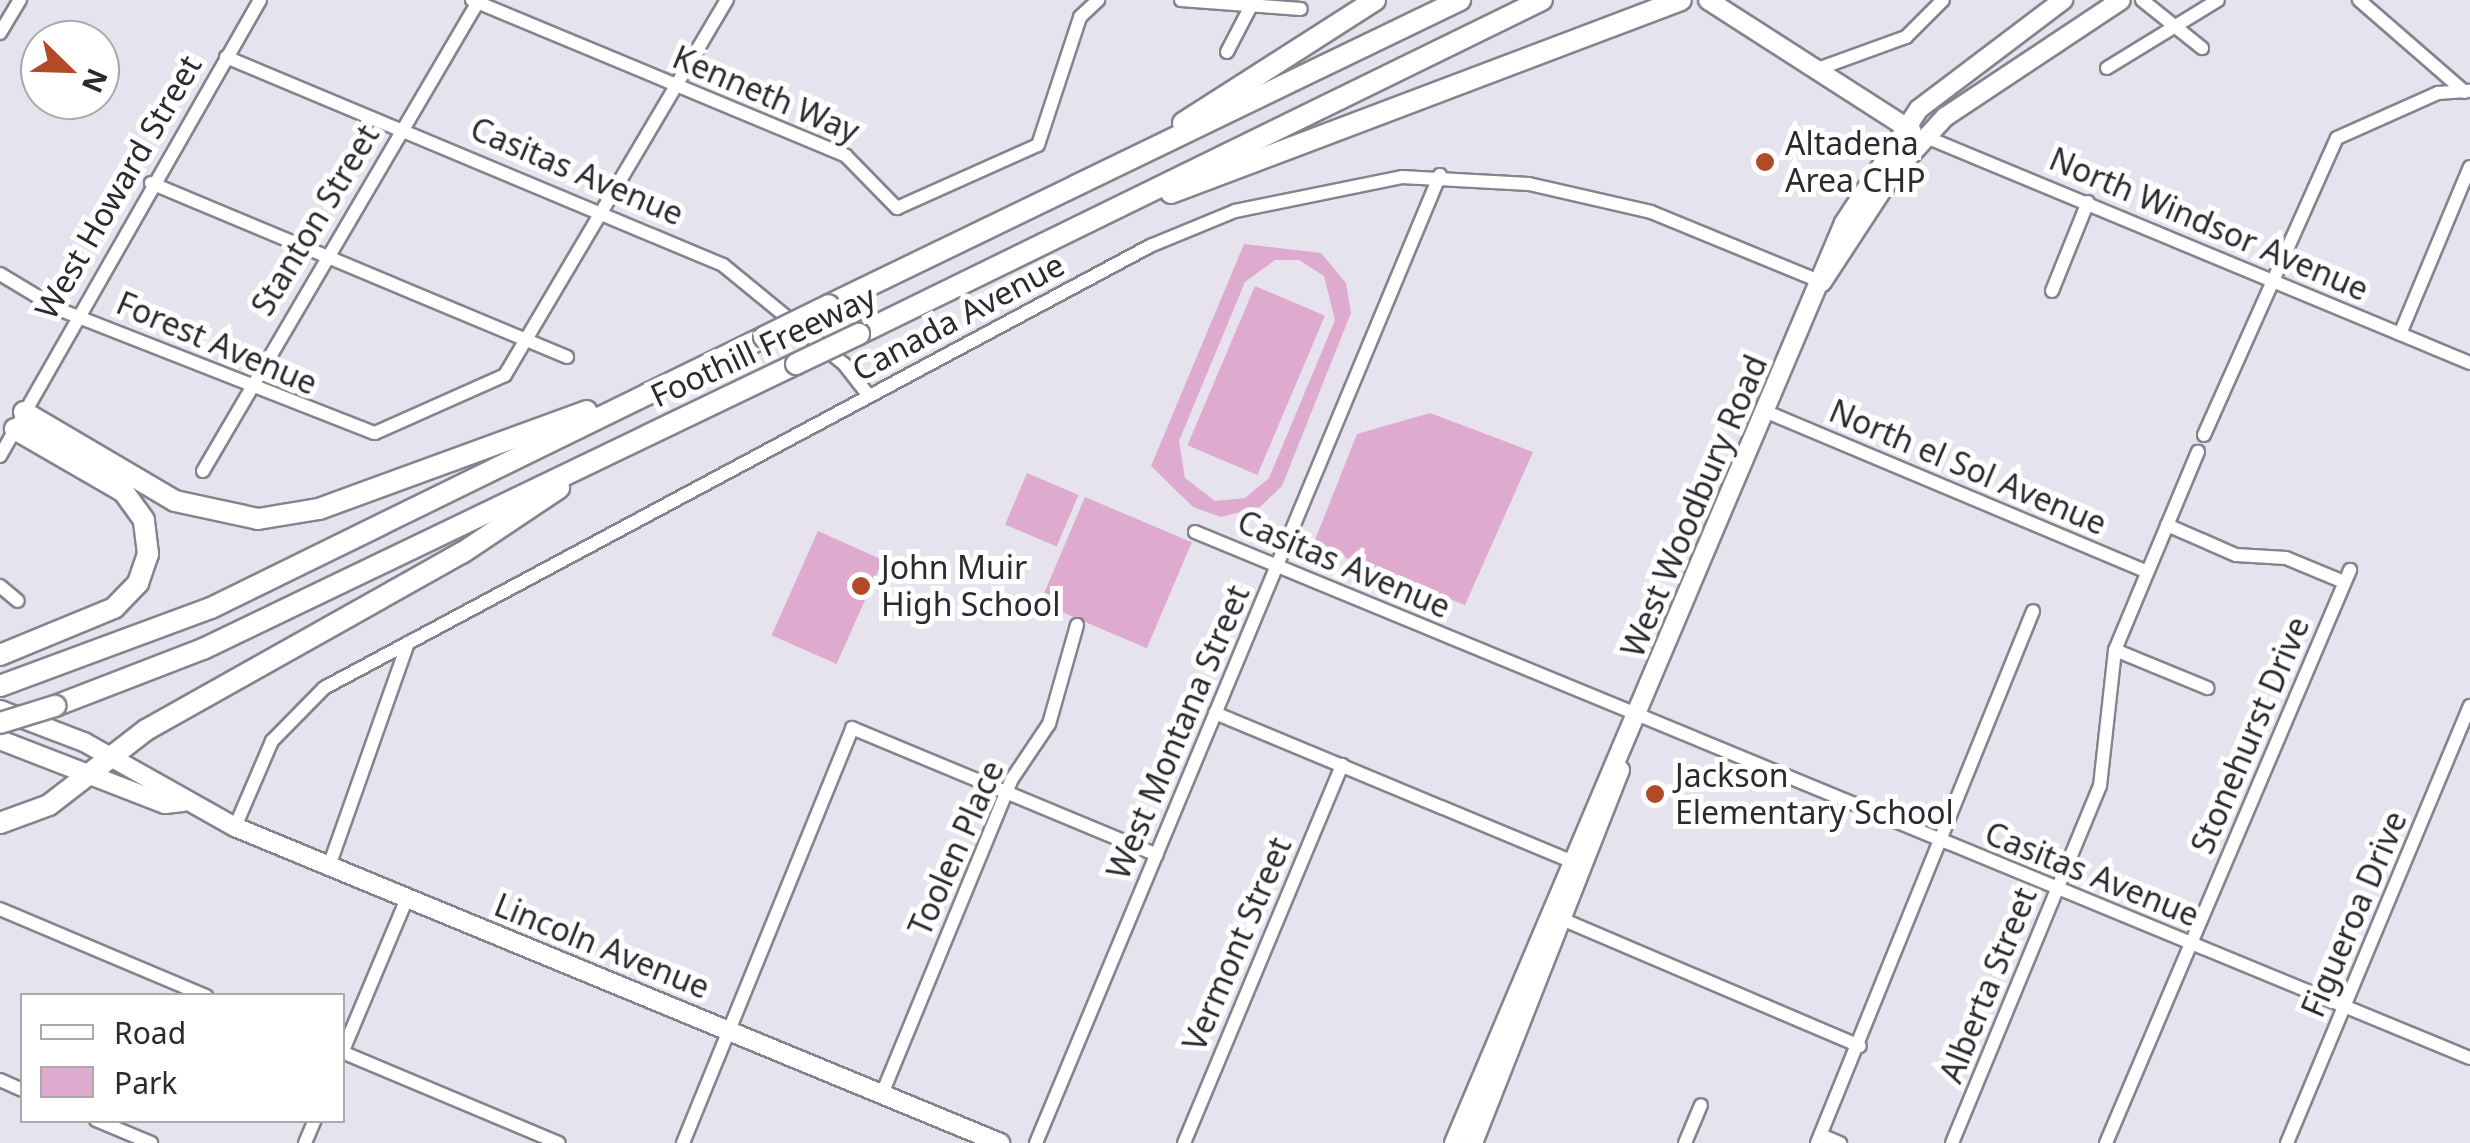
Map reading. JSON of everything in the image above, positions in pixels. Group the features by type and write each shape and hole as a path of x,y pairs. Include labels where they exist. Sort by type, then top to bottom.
{"highway":[{"path":"1096,178 1374,0"},
{"name":"Foothill Freeway","path":"4,686 211,608 1460,0"},
{"name":"Foothill Freeway","path":"0,723 202,649 860,334 1542,0"},
{"path":"1088,220 1420,104 1680,0"},
{"path":"20,421 175,501 275,518 669,382"},
{"path":"0,655 114,608 138,583 148,554 144,520 124,492 20,421"},
{"path":"0,823 49,805 102,765 462,553 614,450"}],"main road":[{"path":"1708,0 1812,71 1903,128 1926,137"},
{"name":"West Woodbury Road","path":"1454,1143 1557,917 1844,224 1903,128 1951,78 2063,0"},
{"name":"West Woodbury Road","path":"1822,282 1926,137 1981,90 2122,0"},
{"name":"Lincoln Avenue","path":"0,710 102,765 235,826 1000,1143"},
{"name":"Lincoln Avenue","path":"0,740 102,765"},
{"name":"West Woodbury Road","path":"1472,1143 1557,917"}],"street":[{"path":"0,33 20,0"},
{"name":"West Howard Street","path":"0,456 75,314 260,0"},
{"path":"524,338 727,0"},
{"name":"Kenneth Way","path":"476,1 846,156 875,175 897,208 1038,145 1074,32 1098,0"},
{"path":"1180,0 1253,2 1301,10"},
{"path":"1812,71 1906,37 1943,0"},
{"path":"2107,68 2180,29 2218,0"},
{"path":"2359,0 2468,94"},
{"name":"Stanton Street","path":"204,470 248,385 476,1"},
{"path":"2142,1 2202,48"},
{"path":"1227,52 1253,2"},
{"name":"Casitas Avenue","path":"226,57 723,265 844,364 869,396"},
{"path":"2204,435 2270,279 2336,138 2366,118 2468,94"},
{"name":"North Windsor Avenue","path":"1926,137 2470,363"},
{"path":"2400,334 2470,167"},
{"name":"Canada Avenue","path":"235,826 293,713 408,643 1196,225 1320,190 1440,176 1598,196 1822,282"},
{"name":"West Montana Street","path":"1036,1143 1440,176"},
{"path":"151,182 567,356"},
{"path":"2052,291 2088,202"},
{"name":"Forest Avenue","path":"0,274 75,314 362,432 498,381 524,338"},
{"name":"North el Sol Avenue","path":"1766,412 2147,572"},
{"name":"Alberta Street","path":"1952,1143 2107,765 2115,650 2198,452"},
{"name":"Stonehurst Drive","path":"2106,1143 2347,576 2286,558 2236,555 2167,525"},
{"name":"Casitas Avenue","path":"1195,532 2470,1058"},
{"path":"0,586 18,601"},
{"path":"1840,1143 1819,1139 1860,1046 2033,611"},
{"name":"Toolen Place","path":"882,1094 1008,793 1056,708 1077,625"},
{"path":"329,866 408,643"},
{"path":"2115,650 2207,688"},
{"name":"Figueroa Drive","path":"2289,1143 2470,706"},
{"path":"1215,713 1579,865"},
{"path":"683,1143 852,728 1157,855"},
{"name":"Vermont Street","path":"1184,1143 1342,766"},
{"path":"345,1047 408,896"},
{"path":"0,909 199,993"},
{"path":"1557,917 1860,1046"},
{"path":"345,1053 559,1143"},
{"path":"1685,1143 1700,1105"},
{"path":"103,1123 151,1143"}],"green space":[{"path":"1244,244 1321,253 1346,283 1351,313 1282,486 1260,507 1221,517 1193,507 1151,466","holes":["1275,260 1299,260 1324,276 1335,320 1269,478 1245,498 1215,501 1185,478 1179,441 1245,282"]},
{"path":"1255,286 1325,316 1257,475 1187,445"},
{"path":"1430,413 1533,452 1465,605 1313,545 1357,434"},
{"path":"1027,473 1079,495 1057,546 1005,525"},
{"path":"1085,497 1192,542 1147,648 1040,603"},
{"path":"818,531 883,560 836,664 772,635"}],"place":[{"name":"Altadena Area CHP","path":"1765,162"},
{"name":"John Muir High School","path":"861,586"},
{"name":"Jackson Elementary School","path":"1655,794"}]}
